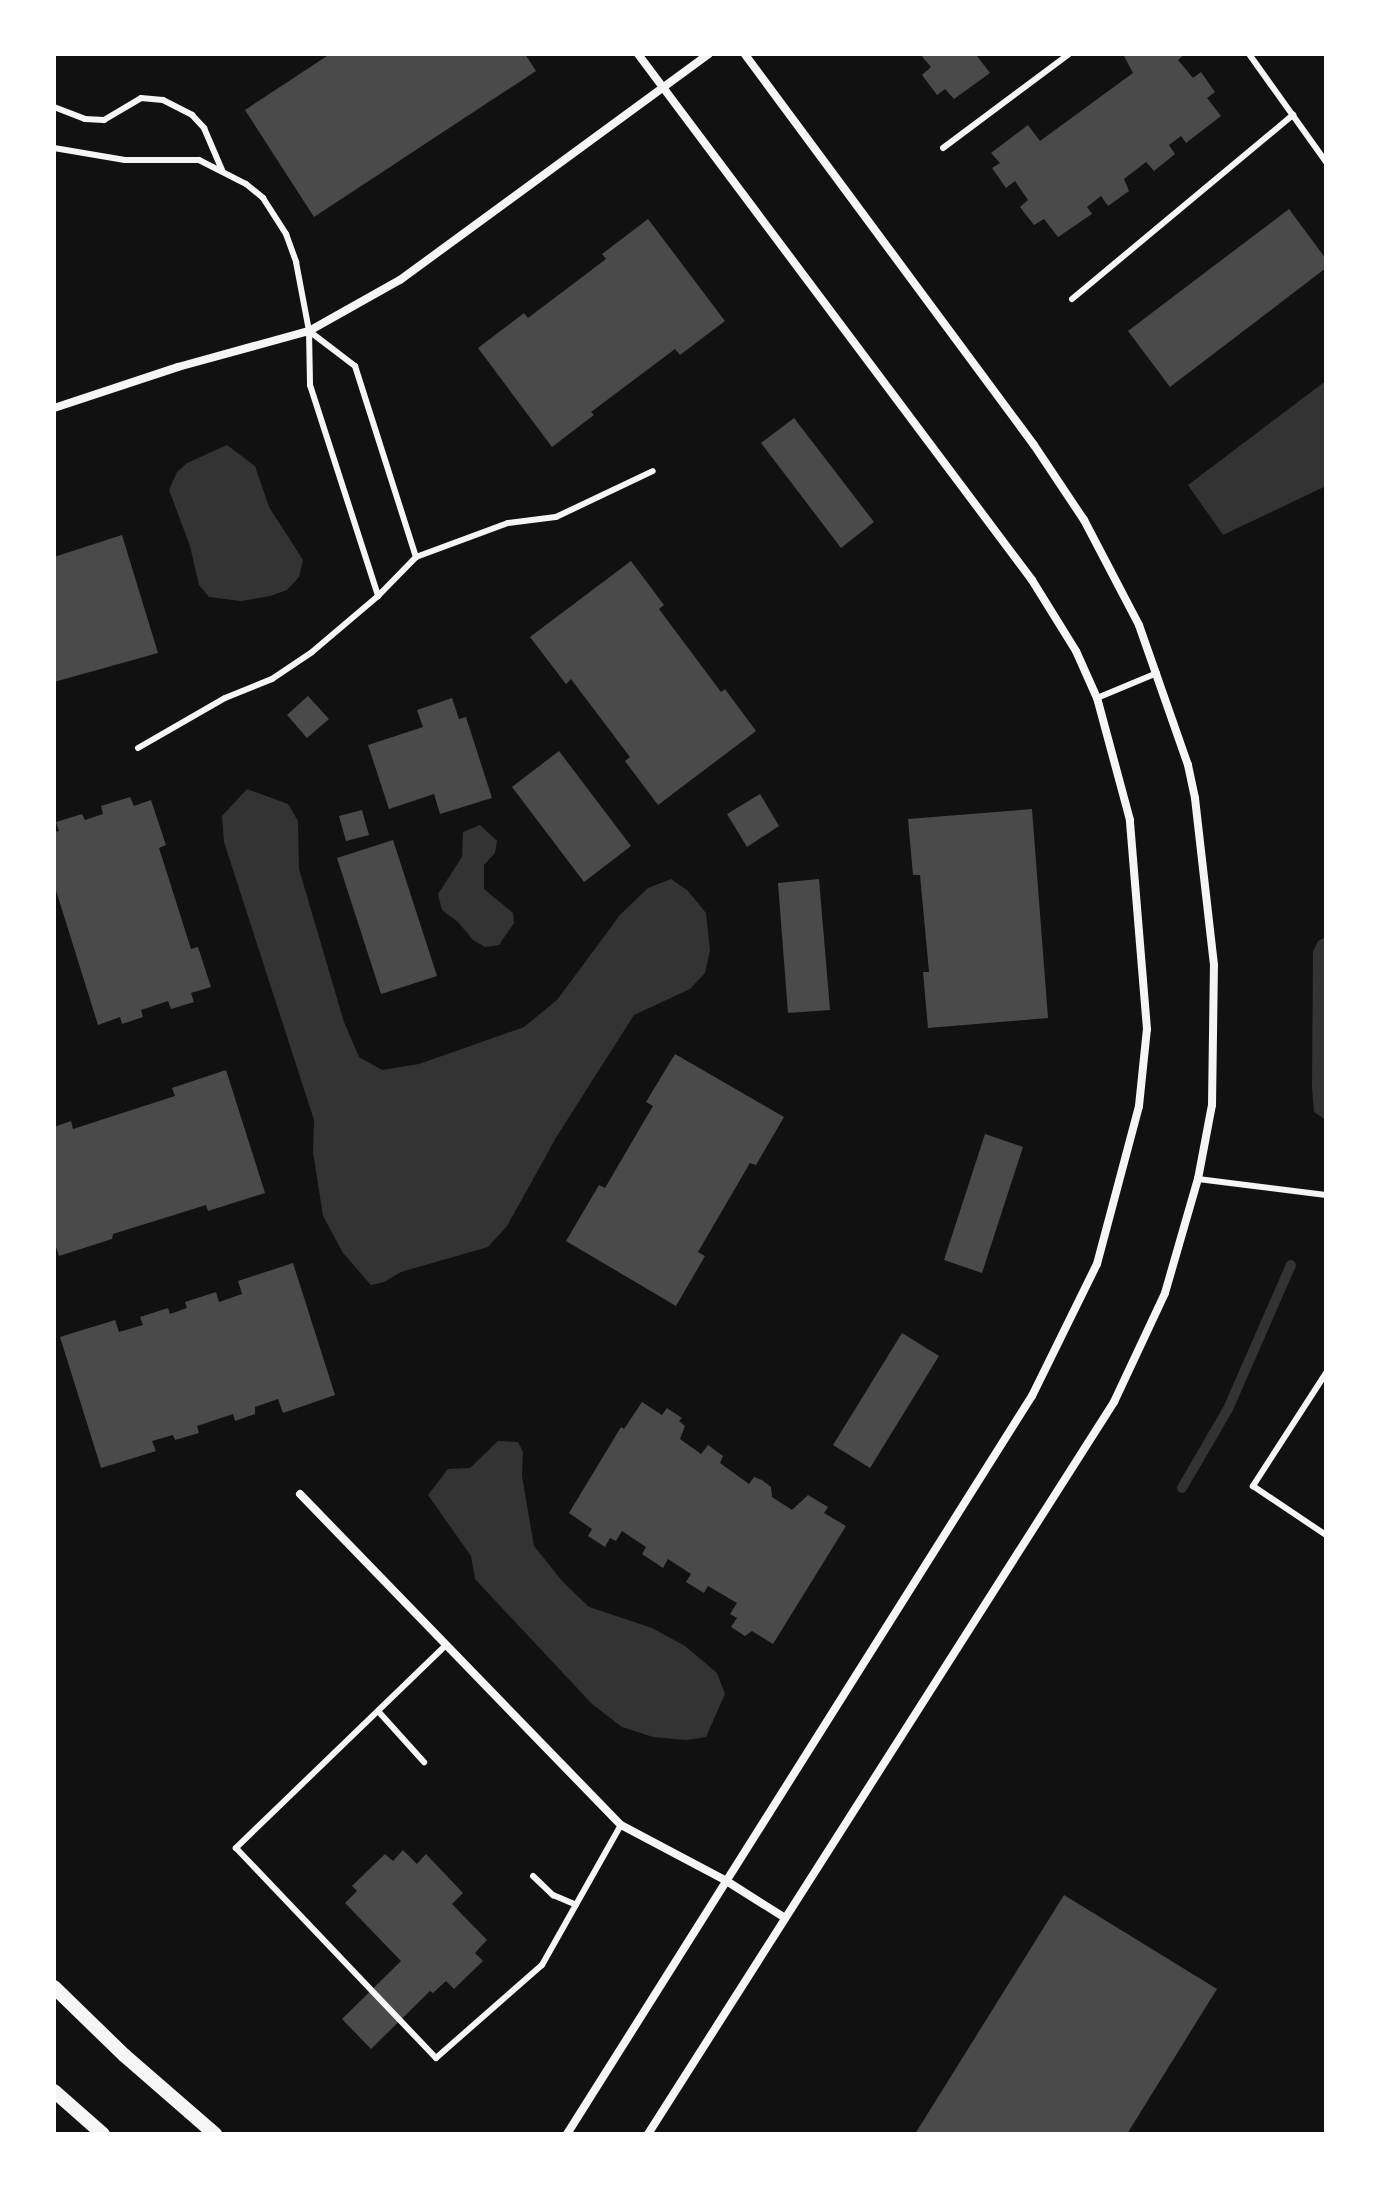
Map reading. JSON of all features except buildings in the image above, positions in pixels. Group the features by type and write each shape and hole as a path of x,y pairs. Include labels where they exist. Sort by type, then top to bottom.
{"street":[{"path":"567,2134 1032,1396 1097,1264 1139,1106 1147,1029 1130,820 1097,698 1076,651 1032,580 638,54"},
{"path":"54,408 178,367 309,331 400,280 709,54"},
{"path":"648,2134 1114,1402 1165,1293 1198,1179 1212,1105 1214,965 1195,798 1188,765 1139,625 1091,533 1034,445 745,54"},
{"path":"300,1494 621,1825 725,1880 785,1918"},
{"path":"54,1987 124,2055 215,2134"},
{"path":"54,2091 103,2134"}],"lane":[{"path":"943,148 1069,54"},
{"path":"1249,54 1326,162"},
{"path":"54,107 85,119 104,120 141,98 163,100 192,115 204,128 222,170"},
{"path":"1072,299 1293,115"},
{"path":"54,148 125,160 199,160 222,170 263,198 286,234 296,262 309,331 310,385 378,596"},
{"path":"309,331 355,366 416,557"},
{"path":"138,748 225,698 272,679 312,652 378,596 416,557 508,523 556,517 653,471"},
{"path":"1097,698 1157,673"},
{"path":"1198,1179 1326,1195"},
{"path":"1326,1373 1253,1486 1326,1535"},
{"path":"445,1646 236,1848 436,2058 542,1965 621,1825"},
{"path":"378,1711 424,1762"},
{"path":"533,1876 553,1895 576,1905"}],"shaded area":[{"path":"1326,383 1326,486 1223,535 1188,485"},
{"path":"227,445 255,466 269,507 303,560 299,577 287,590 270,596 241,601 209,597 199,585 190,546 169,490 177,472 187,463"},
{"path":"247,789 288,804 298,821 299,869 344,1022 359,1057 382,1070 419,1064 524,1027 557,1000 620,915 648,888 671,879 688,891 706,913 710,950 705,973 690,989 634,1015 557,1136 507,1226 488,1247 401,1272 384,1282 371,1285 343,1253 323,1216 313,1152 314,1120 224,842 222,816"},
{"path":"480,825 497,841 495,853 484,865 484,889 513,913 514,923 499,945 485,947 473,940 458,922 442,910 438,894 462,857 463,832"},
{"path":"1326,937 1326,1120 1314,1112 1312,1087 1313,952 1318,941"},
{"path":"498,1441 518,1442 523,1452 522,1476 534,1546 563,1582 589,1607 652,1628 685,1646 717,1673 725,1694 706,1737 686,1740 653,1737 622,1727 592,1704 475,1579 471,1556 428,1495 448,1469 470,1468"}],"waterway":[{"path":"1182,1488 1228,1409 1291,1265"}]}
